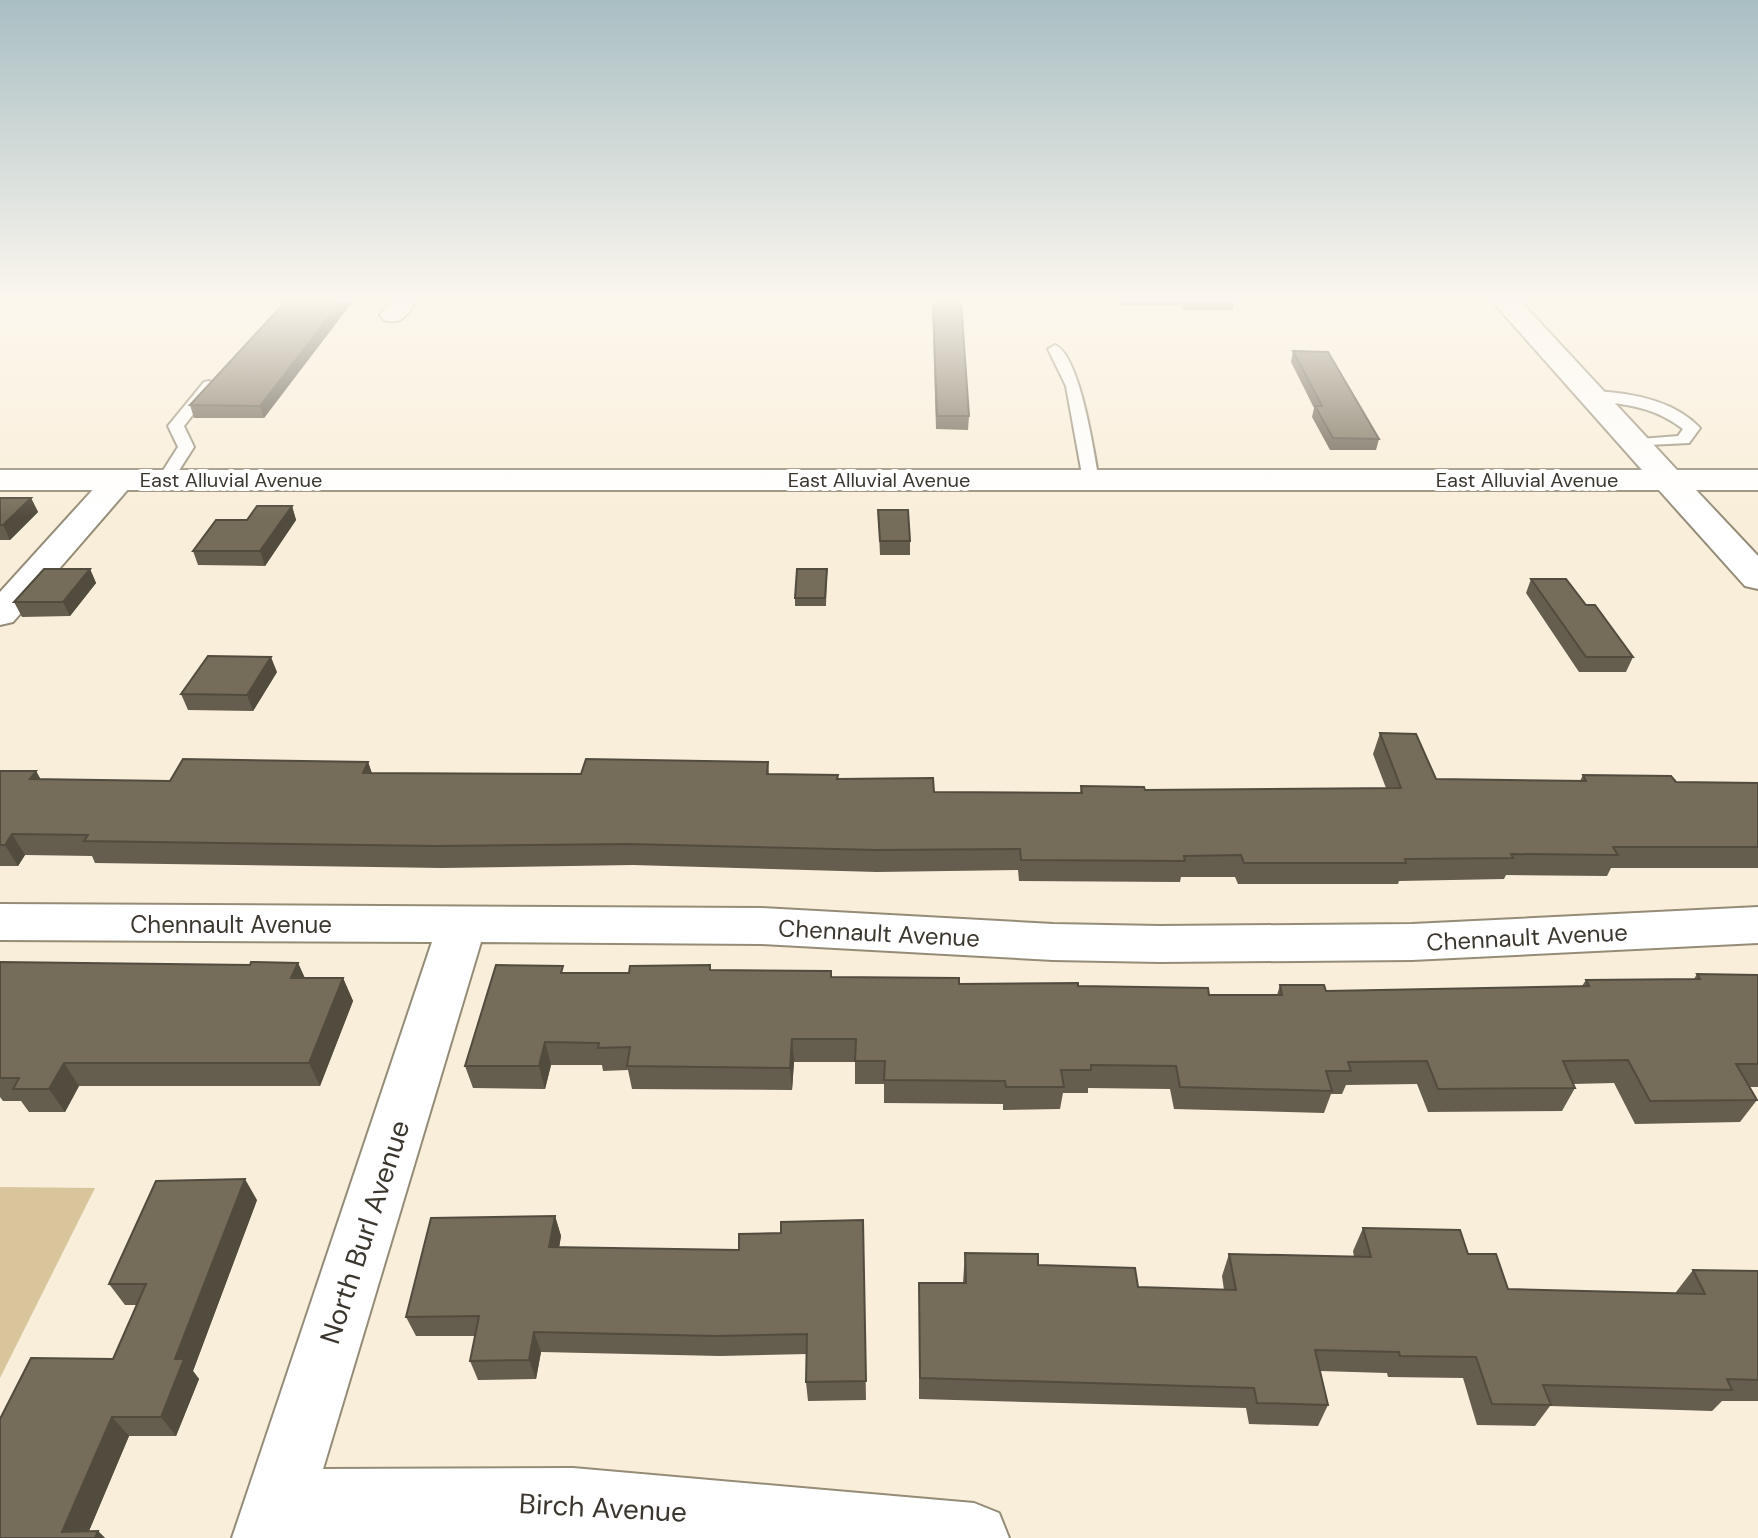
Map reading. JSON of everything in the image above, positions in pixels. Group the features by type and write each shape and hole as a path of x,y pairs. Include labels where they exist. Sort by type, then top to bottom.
{"street":[{"path":"1569,373 1757,576"},
{"name":"East Alluvial Avenue","path":"0,480 1758,480"},
{"path":"0,614 119,480"},
{"name":"Chennault Avenue","path":"0,922 761,926 942,937 1160,944 1412,942 1758,925"},
{"name":"North Burl Avenue","path":"272,1521 462,925"},
{"name":"Birch Avenue","path":"272,1521 573,1502 974,1538"}],"lane":[{"path":"165,480 186,447 176,426 214,379 226,373"},
{"path":"1067,373 1073,386 1091,480"},
{"path":"1589,395 1622,395 1675,414 1692,428 1683,440 1634,443"}],"shaded area":[{"path":"0,1187 95,1188 0,1378"}],"building":[{"path":"220,373 286,373 260,406 190,405"},
{"path":"935,373 966,373 969,416 937,416"},
{"path":"1304,373 1340,373 1379,439 1333,438 1315,406 1322,406"},
{"path":"0,498 31,498 0,525"},
{"path":"257,506 292,506 260,551 193,551 216,520 247,520"},
{"path":"878,510 908,510 910,541 880,541"},
{"path":"44,569 90,569 63,602 14,602"},
{"path":"797,569 827,569 825,598 795,598"},
{"path":"1531,579 1566,579 1586,605 1595,605 1633,657 1586,657"},
{"path":"208,656 271,657 247,695 181,694"},
{"path":"1380,733 1416,734 1436,779 1586,781 1583,775 1671,776 1676,782 1758,783 1758,847 1613,847 1618,855 1511,854 1513,858 1405,859 1406,863 1244,863 1241,855 1184,856 1185,861 1021,860 1020,849 84,841 88,835 12,834 5,845 0,845 0,771 36,771 30,779 170,781 183,759 368,762 363,773 581,774 586,759 768,762 767,774 838,775 837,779 933,778 934,792 1082,793 1081,786 1144,787 1145,790 1401,788"},
{"path":"0,962 298,963 291,978 343,978 309,1063 64,1063 49,1089 13,1089 19,1078 0,1078"},
{"path":"496,965 563,966 561,973 629,973 630,966 710,965 710,970 831,971 831,977 959,978 959,984 1078,983 1078,986 1208,988 1209,995 1282,995 1280,985 1324,985 1326,991 1589,986 1586,980 1700,979 1697,974 1758,975 1758,1064 1736,1064 1757,1100 1650,1101 1628,1060 1563,1061 1575,1088 1438,1089 1427,1061 1348,1062 1351,1071 1326,1071 1332,1091 1180,1087 1176,1066 1091,1065 1091,1070 1061,1070 1064,1087 1006,1087 1005,1081 884,1080 885,1061 855,1061 856,1039 792,1039 790,1068 627,1066 630,1047 598,1048 599,1043 545,1042 539,1066 465,1066"},
{"path":"245,1179 175,1359 184,1359 161,1417 112,1417 62,1532 98,1531 95,1538 0,1538 0,1419 31,1358 113,1359 146,1284 109,1284 156,1181"},
{"path":"555,1216 549,1247 739,1250 739,1234 781,1233 781,1222 863,1220 866,1381 806,1382 807,1334 717,1336 534,1332 529,1360 470,1361 479,1316 406,1317 431,1218"},
{"path":"1363,1228 1460,1230 1468,1254 1496,1254 1508,1289 1705,1294 1693,1270 1758,1271 1758,1380 1727,1379 1732,1390 1543,1385 1551,1405 1492,1404 1476,1357 1315,1350 1328,1405 1257,1403 1254,1388 920,1378 919,1283 966,1283 965,1253 1038,1254 1038,1265 1135,1268 1138,1287 1236,1290 1229,1254 1371,1257"}]}
